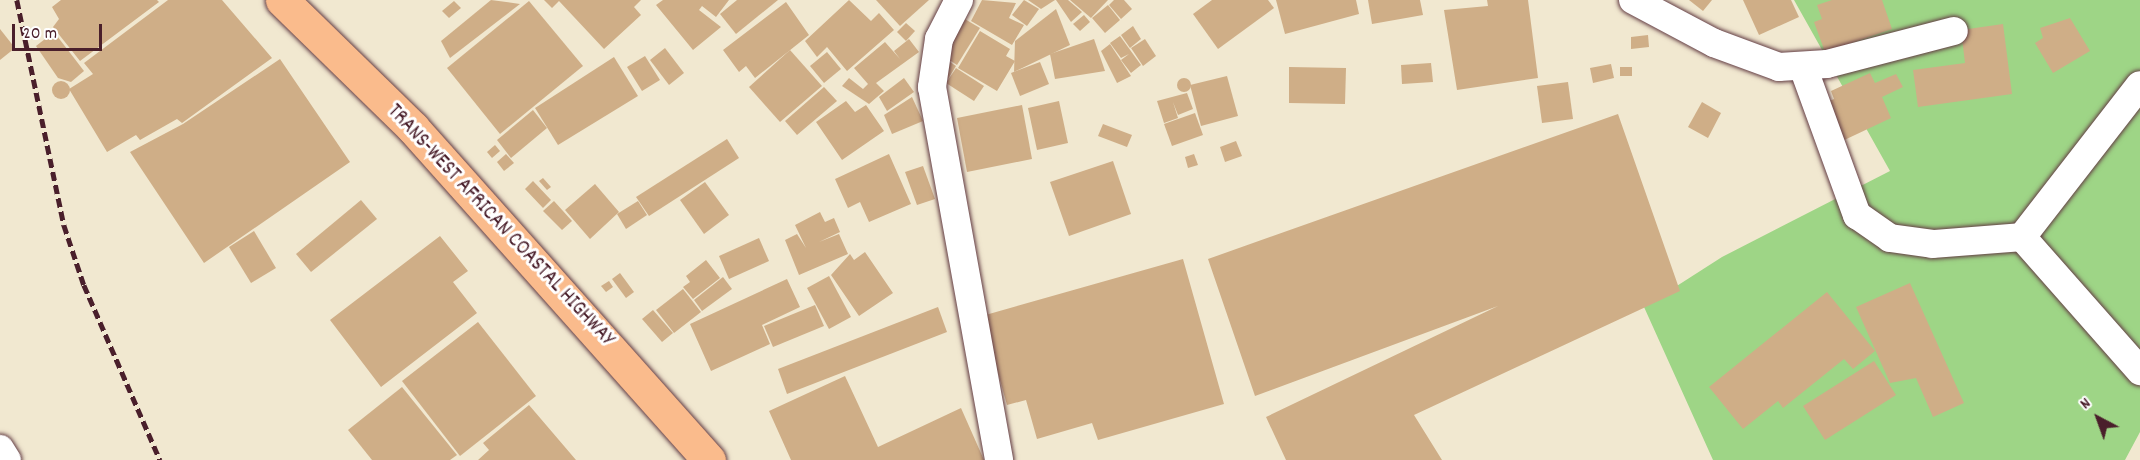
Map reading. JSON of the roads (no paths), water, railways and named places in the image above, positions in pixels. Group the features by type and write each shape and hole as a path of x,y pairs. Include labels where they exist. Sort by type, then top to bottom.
{"highway":[{"name":"TRANS-WEST AFRICAN COASTAL HIGHWAY","path":"282,0 412,128 709,460"}],"street":[{"path":"959,0 939,39 932,87 999,460"},
{"path":"1633,0 1714,43 1779,66 1803,67 1954,31"},
{"path":"1803,67 1857,215 1890,238 1922,243 2022,237 2140,85"},
{"path":"2022,237 2140,371"},
{"path":"0,449 7,460"}],"railway":[{"path":"17,0 64,225 84,285 160,460"}]}
